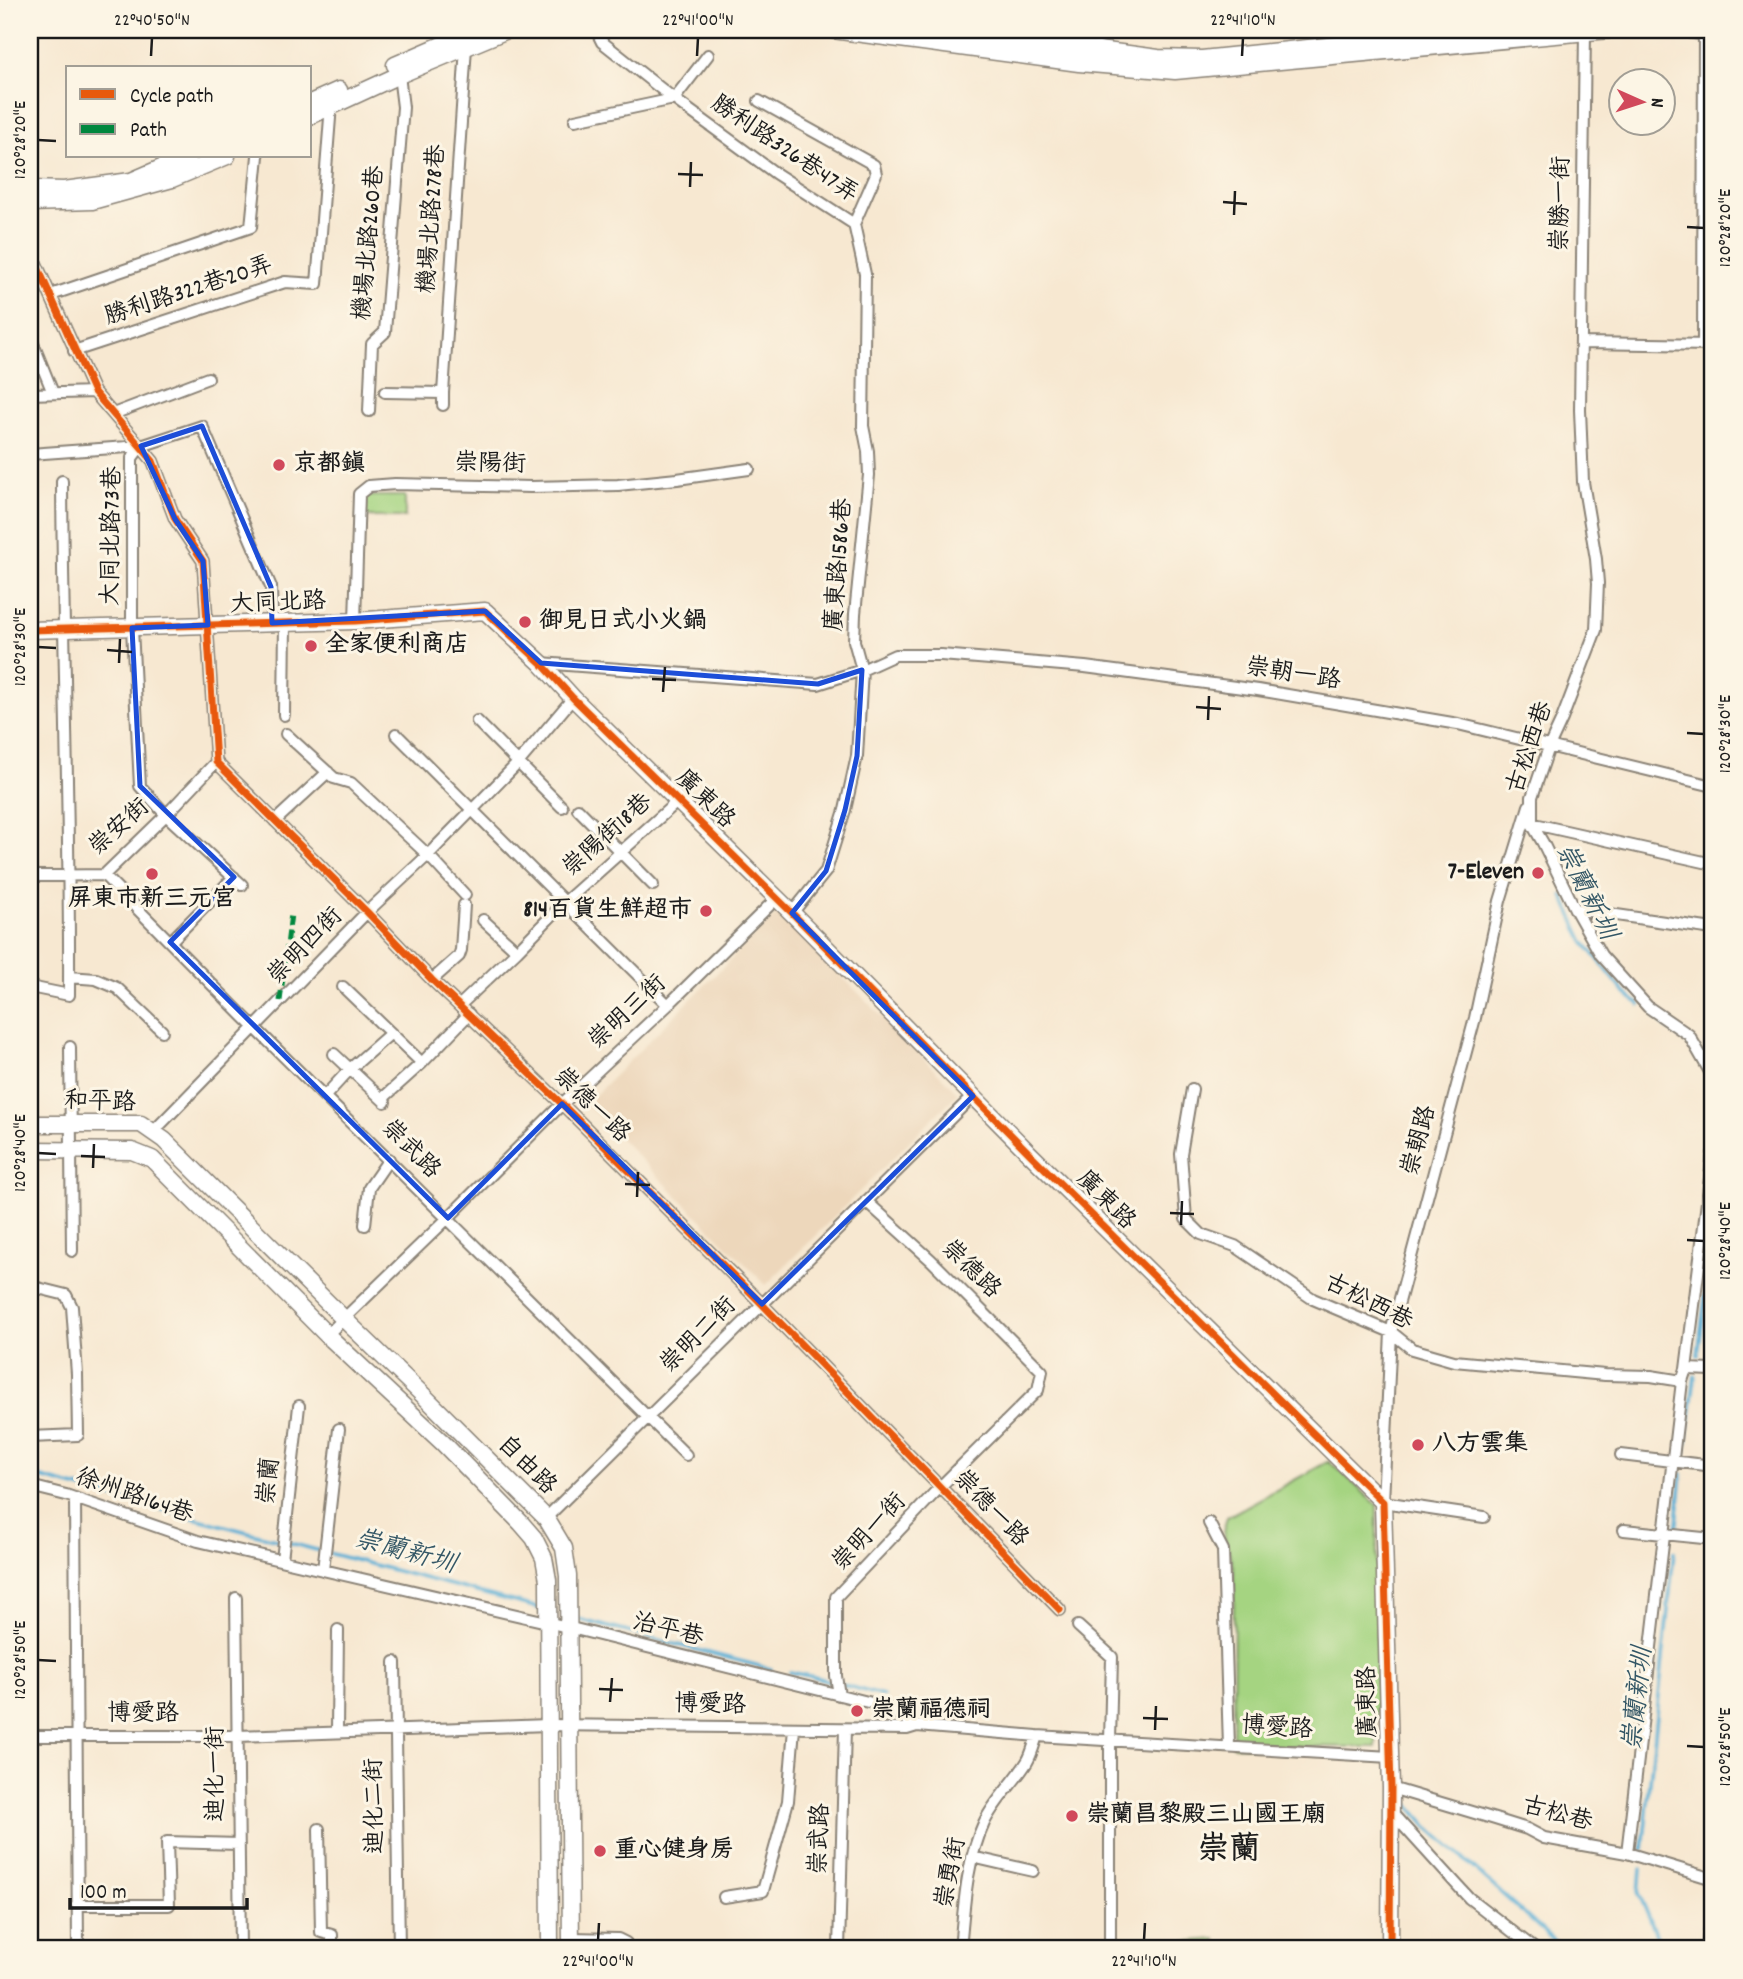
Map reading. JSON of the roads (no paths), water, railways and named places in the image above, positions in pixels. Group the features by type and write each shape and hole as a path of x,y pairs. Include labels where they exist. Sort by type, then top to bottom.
{"street":[{"path":"312,102 476,30"},
{"path":"312,115 398,75 507,30"},
{"name":"勝利路326巷47弄","path":"596,30 602,42 674,99 775,173 854,224 864,274 863,349"},
{"path":"834,30 1079,63 1175,71 1609,30"},
{"path":"949,30 1158,58 1202,58 1482,30"},
{"path":"1582,343 1708,345 1703,31"},
{"name":"崇勝一街","path":"1581,375 1585,33"},
{"name":"機場北路278巷","path":"443,405 466,47"},
{"path":"575,120 674,99 708,55"},
{"name":"機場北路260巷","path":"369,411 372,344 385,331 403,107 398,75"},
{"path":"759,102 874,165 876,174 854,224"},
{"name":"勝利路322巷20弄","path":"74,351 285,282 317,284 331,106"},
{"path":"30,189 64,190 131,181 184,158"},
{"path":"30,202 92,201 172,179 223,158"},
{"name":"勝利路322巷20弄","path":"51,295 251,227 258,158"},
{"path":"30,250 94,392 153,461 175,519 202,561 216,762"},
{"path":"30,336 53,393"},
{"name":"廣東路1586巷","path":"792,913 826,871 845,810 857,755 862,670 854,641 869,475 863,426 863,349"},
{"name":"古松西巷","path":"1581,375 1583,482 1597,559 1597,630 1549,747 1532,797 1528,823 1543,843 1601,955 1648,1007 1689,1035 1713,1077"},
{"path":"113,414 208,378"},
{"path":"30,394 94,392"},
{"path":"385,392 443,393"},
{"path":"30,454 141,446 202,426 271,587 278,623 284,715"},
{"name":"大同北路73巷","path":"141,446 132,458 132,628 140,786 166,815 238,881 170,942"},
{"name":"崇陽街","path":"355,621 359,494 369,486 618,485 749,469"},
{"path":"30,987 69,995 62,481"},
{"name":"大同北路","path":"30,629 355,621 485,611"},
{"name":"廣東路","path":"485,611 541,663 573,698 1383,1502 1391,1788 1390,1949"},
{"name":"崇朝一路","path":"862,670 895,655 941,655 1085,667 1258,691 1458,724 1713,786"},
{"path":"541,663 818,684 862,670"},
{"name":"崇明四街","path":"159,1136 255,1028 367,912 428,855 519,762 573,698"},
{"path":"477,721 562,807"},
{"path":"286,734 334,778 351,783 428,855 464,900 459,956 432,980"},
{"path":"396,734 668,1005"},
{"name":"崇安街","path":"30,876 104,875 216,762"},
{"name":"崇德一路","path":"216,762 432,980 562,1104 762,1304 1060,1610"},
{"path":"275,821 328,772"},
{"name":"崇陽街18巷","path":"460,1005 566,901 678,801"},
{"path":"578,809 653,885"},
{"path":"1528,823 1713,864"},
{"name":"崇朝路","path":"1383,1502 1391,1332 1475,1018 1500,901 1528,823"},
{"name":"崇武路","path":"104,875 686,1455"},
{"name":"崇明三街","path":"327,1335 777,898"},
{"path":"1575,909 1713,929"},
{"path":"483,920 517,951"},
{"path":"69,978 96,979 117,988 162,1031"},
{"path":"344,987 422,1063"},
{"path":"334,1054 384,1102 469,1014"},
{"path":"325,1096 350,1069 391,1033"},
{"path":"70,1047 72,1251"},
{"name":"古松西巷","path":"1192,1089 1181,1154 1186,1219 1200,1234 1236,1246 1313,1299 1391,1332 1412,1349 1454,1361 1651,1376 1682,1381"},
{"name":"崇明二街","path":"546,1518 973,1096"},
{"name":"和平路","path":"30,1124 141,1124 159,1136"},
{"name":"自由路","path":"159,1136 546,1518 564,1548 569,1619 571,1944"},
{"name":"和平路","path":"30,1150 132,1151 152,1159"},
{"path":"1627,1853 1682,1381 1686,1369 1713,1154"},
{"name":"自由路","path":"152,1159 327,1335 443,1443 534,1538 544,1558 548,1580 550,1949"},
{"path":"365,1226 369,1188 389,1160"},
{"name":"崇德路","path":"866,1201 931,1259 1042,1371"},
{"path":"30,1286 66,1295 72,1307 78,1434 30,1437"},
{"path":"1686,1369 1713,1370"},
{"name":"崇明一街","path":"838,1692 835,1597 1038,1390 1042,1371"},
{"name":"崇蘭","path":"282,1560 299,1406"},
{"path":"325,1559 339,1429"},
{"path":"1621,1455 1713,1466"},
{"name":"徐州路164巷","path":"30,1486 75,1498 198,1541 282,1560 325,1559"},
{"path":"75,1498 78,1949"},
{"path":"1383,1502 1484,1517"},
{"path":"1209,1523 1223,1550 1229,1747"},
{"path":"1624,1530 1713,1539"},
{"name":"治平巷","path":"325,1559 404,1588 569,1619 838,1692 884,1706 917,1727"},
{"name":"迪化一街","path":"236,1598 240,1949"},
{"path":"1078,1626 1112,1657 1111,1948"},
{"path":"337,1731 338,1630"},
{"name":"迪化二街","path":"395,1662 399,1949"},
{"name":"博愛路","path":"30,1737 238,1736 548,1725 845,1729 917,1727 1110,1741 1390,1756"},
{"path":"724,1897 763,1891 788,1801 794,1728"},
{"name":"崇武路","path":"839,1949 845,1729"},
{"name":"崇勇街","path":"960,1949 972,1857 984,1822 1028,1760 1037,1736"},
{"name":"古松巷","path":"1391,1788 1527,1829 1544,1838 1627,1853 1713,1879"},
{"path":"1391,1812 1469,1898 1535,1949"},
{"path":"319,1829 321,1932 332,1935 332,1949"},
{"path":"77,1905 169,1905 167,1842 239,1844"},
{"path":"972,1857 1033,1871"},
{"path":"1707,1949 1713,1905"},
{"path":"571,1944 618,1939 626,1944"}],"waterway":[{"name":"崇蘭新圳","path":"1563,896 1584,942 1624,992 1640,1005"},
{"name":"崇蘭新圳","path":"1657,1019 1692,1047"},
{"name":"崇蘭新圳","path":"1698,1355 1713,1237"},
{"name":"崇蘭新圳","path":"1685,1454 1695,1376"},
{"name":"崇蘭新圳","path":"1676,1533 1682,1474"},
{"name":"崇蘭新圳","path":"30,1475 542,1609"},
{"name":"崇蘭新圳","path":"1643,1849 1674,1552"},
{"name":"崇蘭新圳","path":"574,1618 771,1669"},
{"name":"崇蘭新圳","path":"790,1672 883,1696"},
{"name":"崇蘭新圳","path":"1404,1799 1427,1826 1563,1949"},
{"name":"崇蘭新圳","path":"1641,1869 1639,1894 1661,1949"}],"place":[{"name":"京都鎮","path":"279,465"},
{"name":"御見日式小火鍋","path":"525,622"},
{"name":"全家便利商店","path":"311,646"},
{"name":"7-Eleven","path":"1538,873"},
{"name":"屏東市新三元宮","path":"152,874"},
{"name":"814百貨生鮮超市","path":"706,911"},
{"name":"八方雲集","path":"1418,1445"},
{"name":"崇蘭福德祠","path":"857,1711"},
{"name":"崇蘭昌黎殿三山國王廟","path":"1072,1816"},
{"name":"重心健身房","path":"600,1851"}],"district":[{"name":"崇蘭","path":"1229,1852"}]}
